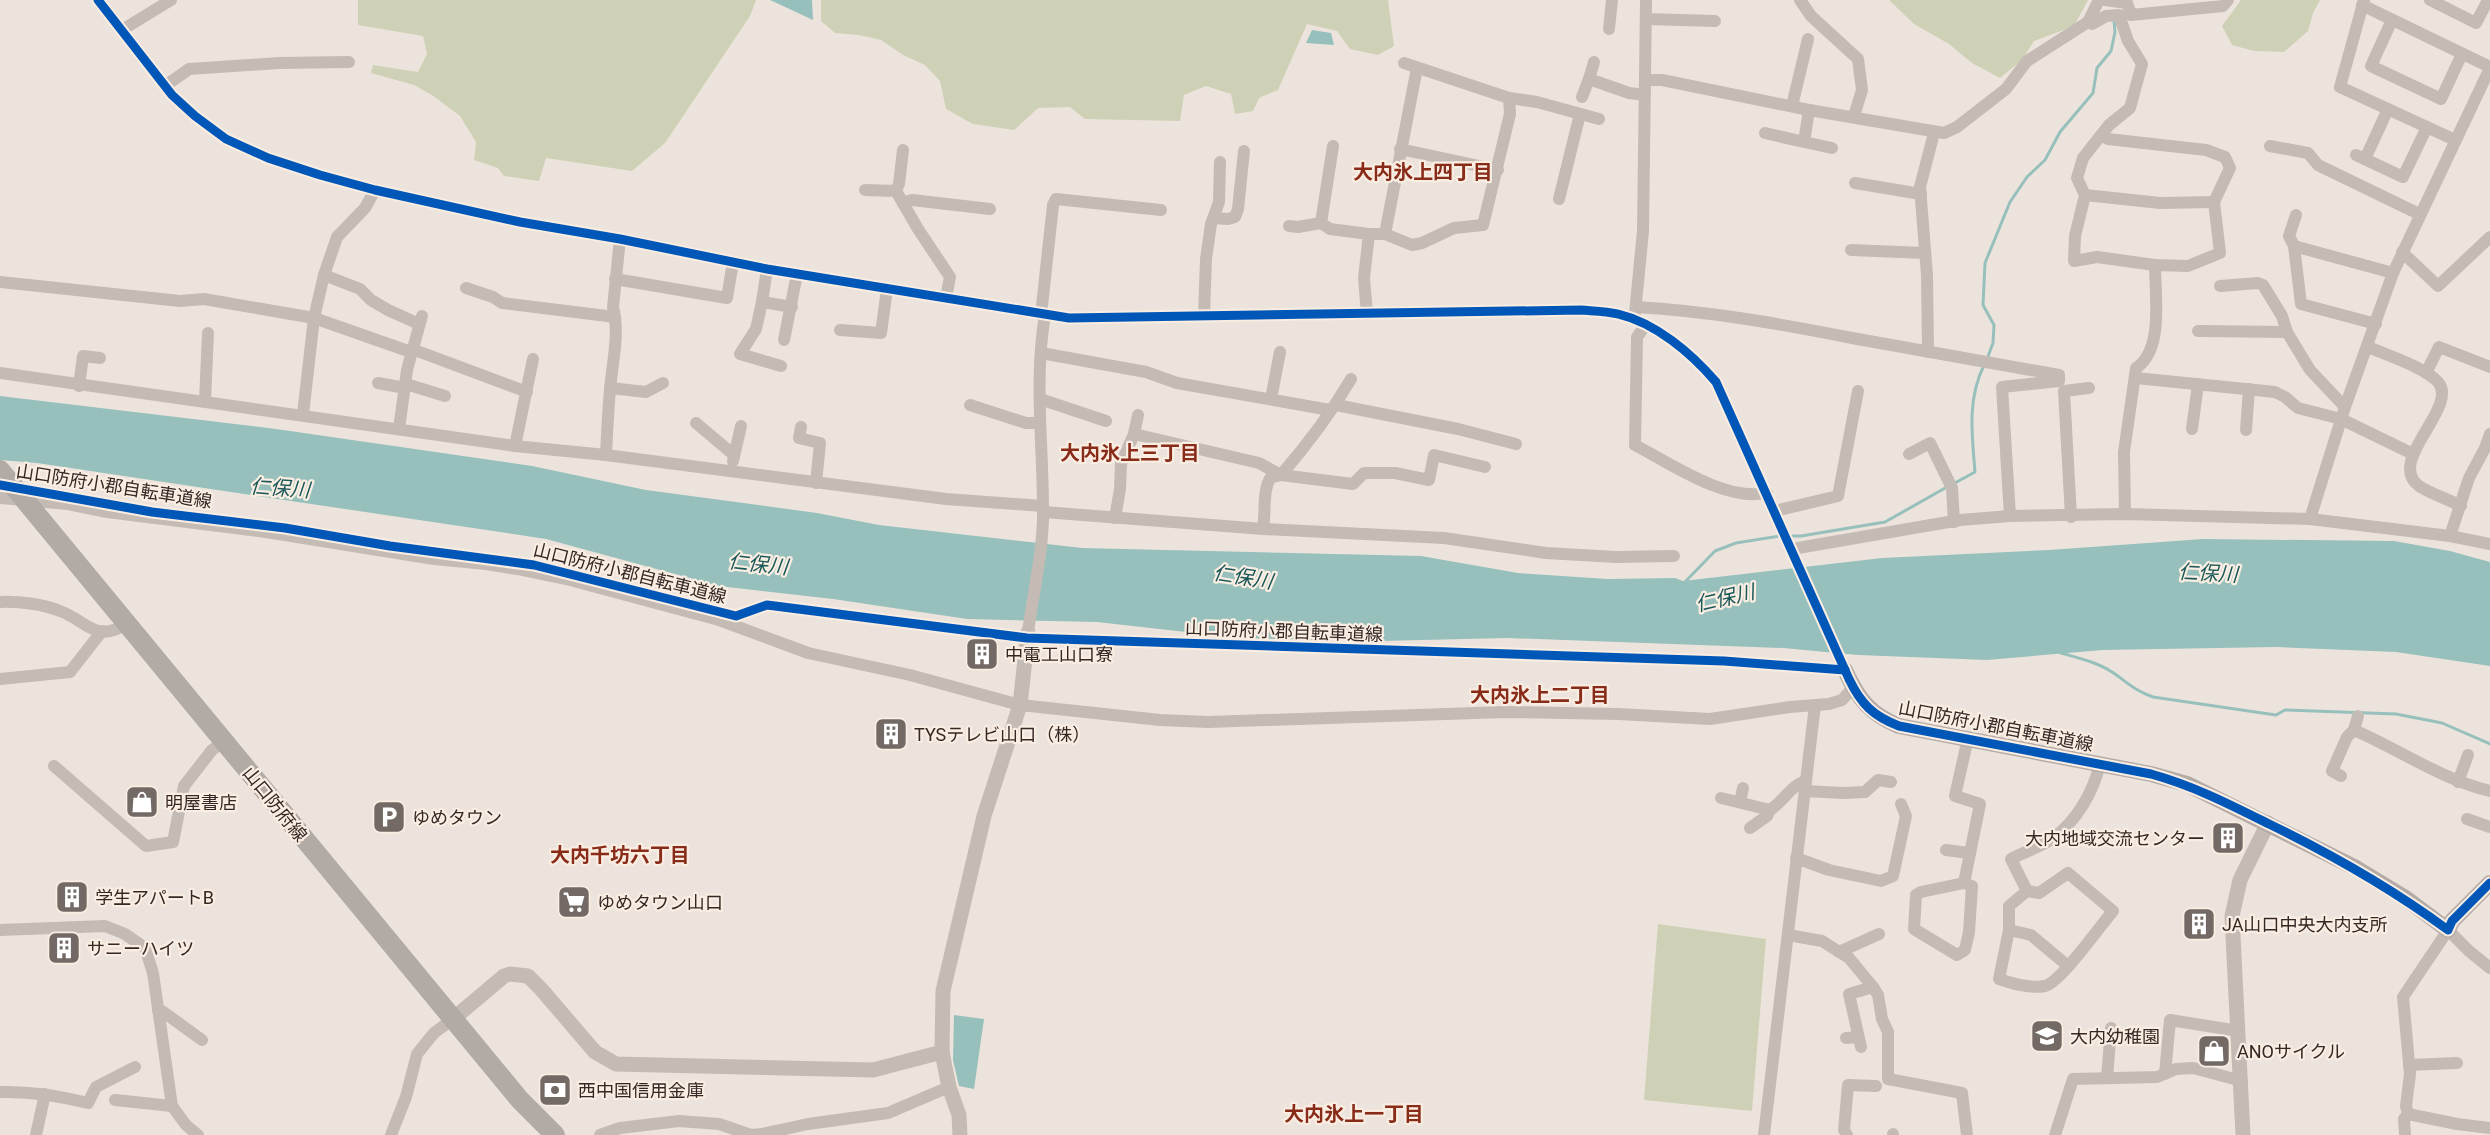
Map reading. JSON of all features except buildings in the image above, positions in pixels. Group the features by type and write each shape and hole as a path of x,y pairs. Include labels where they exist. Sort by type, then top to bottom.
{"main road":[{"name":"山口防府線","path":"0,470 520,1100 555,1135"},
{"name":"山口防府小郡自転車道線","path":"1845,668 1861,701 1880,718 1899,726 2151,774 2187,784 2356,868 2404,897 2448,930"},
{"path":"2448,930 2452,921 2487,892"}],"street":[{"path":"98,0 165,86 195,116 226,139 268,158 375,190 520,222 620,239 767,269 1043,315 1100,319 1581,310 1617,314 1686,310 1699,314 1753,319 2059,375 2059,381 2002,387 2010,516"},
{"path":"122,30 171,0"},
{"path":"1609,29 1612,0"},
{"path":"1646,0 1643,231 1635,313 1645,326 1686,351 1716,382 1845,668"},
{"path":"1800,0 1811,16 1858,59 1862,90 1854,116"},
{"path":"1645,80 1662,80 1809,110 1944,133 1957,127 2006,89 2027,61 2088,22 2099,0"},
{"path":"2105,0 2127,3 2131,15 2223,6 2228,0"},
{"path":"2430,0 2476,23 2488,0"},
{"path":"2310,519 2343,413 2393,273 2490,68 2392,20 2363,3 2340,87 2455,140"},
{"path":"2088,22 2092,24 2106,16 2119,15 2128,41 2142,64 2130,108 2101,135 2083,158 2077,178 2085,195 2074,236 2074,261 2097,257 2155,265 2188,266 2220,253 2214,202 2230,168 2225,157 2206,150 2108,139 2101,135"},
{"path":"1646,19 1715,21"},
{"path":"2392,20 2371,66 2440,99 2462,54"},
{"path":"1792,106 1808,39"},
{"path":"165,86 189,69 279,63 349,62"},
{"path":"1582,97 1594,62"},
{"path":"1404,63 1509,98 1537,102 1599,119"},
{"path":"1384,234 1417,68"},
{"path":"1589,79 1629,93 1645,95"},
{"path":"1289,226 1298,227 1321,223 1330,229 1384,234 1412,245 1422,243 1454,228 1483,225 1510,114 1509,98"},
{"path":"2388,109 2360,157 2403,177 2427,127"},
{"path":"1804,142 1809,110"},
{"path":"1559,199 1580,114"},
{"path":"1928,352 1920,187 1934,132"},
{"path":"1766,133 1832,148"},
{"path":"1321,223 1333,146"},
{"path":"2270,146 2308,153 2318,165 2419,214"},
{"path":"1400,149 1498,170"},
{"path":"896,191 903,150"},
{"path":"1214,218 1235,217 1238,209 1244,151"},
{"path":"1204,316 1206,259 1219,202 1220,162"},
{"path":"1855,183 1921,194"},
{"path":"303,414 314,318 324,275 337,237 365,208 375,190"},
{"path":"865,190 896,191"},
{"path":"896,191 950,277 946,298"},
{"path":"2085,195 2160,203 2214,202"},
{"path":"960,1135 959,1115 949,1087 942,1052 943,991 984,816 1020,705 1043,512 1040,423 1041,353 1053,205 1056,199 1161,210"},
{"path":"903,203 912,200 990,209"},
{"path":"2295,214 2289,236 2294,246 2301,304 2376,324"},
{"path":"1367,314 1364,278 1369,234"},
{"path":"2402,252 2438,286 2490,237"},
{"path":"606,455 615,350 613,307 620,239"},
{"path":"2294,246 2393,273"},
{"path":"1851,250 1925,253"},
{"path":"615,279 728,298 733,262"},
{"path":"2125,514 2124,452 2136,368 2145,362 2155,339 2155,265"},
{"path":"767,269 756,329 740,354 781,366"},
{"path":"784,340 797,274"},
{"path":"324,275 360,289 371,300 388,310 420,320 411,350 399,429"},
{"path":"0,282 180,301 204,299 314,318 526,392"},
{"path":"2220,286 2258,282 2263,285 2310,370 2343,413 2413,454"},
{"path":"466,288 493,297 502,303 615,317"},
{"path":"840,330 881,333 887,289"},
{"path":"762,302 792,307"},
{"path":"1645,326 1637,337 1635,445 1732,493 1758,495 1767,493"},
{"path":"2198,331 2287,332"},
{"path":"205,401 208,333"},
{"path":"2368,347 2426,373 2442,388 2442,400 2413,454 2412,477 2418,485 2461,506"},
{"path":"2426,373 2439,347 2490,367"},
{"path":"1271,399 1280,352"},
{"path":"1041,353 1146,372 1177,383 1458,429 1516,444"},
{"path":"79,386 83,356 100,358"},
{"path":"515,446 533,359"},
{"path":"0,373 79,386 303,414 515,446 606,455 1043,512 1263,529 1444,538 1546,553 1616,557 1674,556"},
{"path":"2136,378 2275,392 2298,408 2343,413"},
{"path":"1281,475 1333,407 1351,379"},
{"path":"378,383 406,386 445,396"},
{"path":"610,388 646,392 663,383"},
{"path":"2192,429 2199,414 2199,384"},
{"path":"2071,517 2064,391 2089,388"},
{"path":"2246,430 2249,389"},
{"path":"1775,511 1838,496 1858,391"},
{"path":"1040,399 1106,421"},
{"path":"970,405 1026,423 1040,423"},
{"path":"1115,518 1121,464 1134,434 1138,415"},
{"path":"696,423 734,455"},
{"path":"732,471 741,426"},
{"path":"801,427 799,438 820,442 816,483"},
{"path":"1134,434 1259,463 1281,475"},
{"path":"2450,536 2469,478 2490,434"},
{"path":"1909,454 1930,443 1950,484 1954,522"},
{"path":"1263,529 1266,514 1266,484 1271,477 1281,475 1353,484 1364,473 1395,473 1429,480 1434,455 1485,467"},
{"path":"0,498 23,498 267,532 424,558 517,569 570,580 719,620 808,653 953,686 1020,705 1160,720 1208,722 1505,712 1618,714 1710,720 1842,700 1853,688"},
{"path":"1794,555 1954,522 2010,516 2071,517 2125,514 2310,519 2450,536 2490,544"},
{"path":"0,602 12,601 60,611 95,630 112,633 127,624"},
{"path":"0,679 70,672 102,631"},
{"path":"1764,1135 1815,705"},
{"path":"2332,771 2347,737 2354,730 2358,716"},
{"path":"2354,730 2458,782 2490,791"},
{"path":"1964,883 1980,804 1955,796 1968,738"},
{"path":"54,766 146,846 173,842 184,786 212,750 224,741"},
{"path":"2458,782 2468,755"},
{"path":"2027,891 2010,859 2052,839 2075,818 2096,778 2100,764"},
{"path":"1750,828 1779,805 1799,783 1843,793 1865,792 1878,780 1891,782"},
{"path":"1740,802 1743,788"},
{"path":"1721,798 1770,810"},
{"path":"1796,858 1829,870 1881,881 1893,876 1906,816 1901,804"},
{"path":"2467,819 2490,827"},
{"path":"2243,1135 2242,1081 2232,936 2233,905 2240,880 2268,823"},
{"path":"1946,850 1969,853"},
{"path":"2068,873 2113,910 2054,982 2045,986 2013,984 1999,979 2009,930 2004,905 2027,891 2039,893 2068,873"},
{"path":"1964,883 1972,886 1969,932 1965,950 1957,955 1914,929 1916,896 1921,892 1964,883"},
{"path":"0,930 105,926 125,934 145,948 153,973 172,1106 186,1125 198,1135"},
{"path":"2009,930 2031,935 2068,966"},
{"path":"2408,1114 2406,1106 2409,1065 2403,997 2448,930 2490,968"},
{"path":"1839,952 1879,934"},
{"path":"1788,935 1822,941 1849,958 1878,995 1882,1019 1888,1032 1888,1079 1962,1093 1967,1135"},
{"path":"391,1135 406,1097 417,1054 434,1033 504,976 518,974 528,976 595,1052 616,1064 873,1070 942,1052"},
{"path":"1855,1040 1849,994 1873,987"},
{"path":"158,1010 202,1040"},
{"path":"2165,1074 2170,1020 2239,1031"},
{"path":"2107,1078 2111,1028"},
{"path":"2409,1065 2457,1063"},
{"path":"0,1092 24,1091 88,1103 96,1087 135,1067"},
{"path":"2055,1135 2073,1079 2157,1077 2176,1069 2193,1068 2242,1081"},
{"path":"1847,1135 1844,1130 1848,1085 1876,1086"},
{"path":"600,1135 620,1128 679,1121 700,1121 751,1135 762,1134 808,1124 888,1113 949,1087"},
{"path":"36,1135 45,1094"},
{"path":"115,1100 172,1106"},
{"path":"2408,1114 2457,1130 2489,1127"},
{"path":"2405,1135 2404,1119 2408,1114"}],"green space":[{"path":"358,0 756,0 750,16 665,143 632,171 546,158 539,181 504,176 498,168 474,160 476,142 460,116 414,85 371,73 373,65 418,72 427,54 423,36 358,25"},
{"path":"821,0 1388,0 1394,46 1378,55 1350,49 1337,31 1307,24 1278,90 1259,98 1253,111 1235,114 1231,94 1206,86 1184,95 1180,121 1085,119 1070,107 1038,108 1014,130 973,124 946,109 940,81 925,65 903,55 881,40 835,33 821,21"},
{"path":"1889,0 2088,0 2074,26 2034,41 2022,60 2000,78 1972,63 1949,44 1914,24"},
{"path":"2241,0 2320,0 2313,13 2308,31 2284,52 2254,51 2232,45 2222,26"},
{"path":"1658,924 1766,939 1752,1111 1644,1100"}],"water":[{"path":"770,0 812,0 813,20"},
{"path":"1312,30 1331,33 1334,45 1306,43"},
{"name":"仁保川","path":"0,396 276,429 532,466 646,490 817,513 879,525 1082,548 1421,556 1518,573 1608,579 1675,578 1683,581 1882,558 2049,550 2203,539 2394,541 2450,551 2490,562 2490,666 2396,652 2275,647 2103,650 1987,660 1858,655 1783,648 1507,638 1380,641 1239,638 1097,622 967,619 833,599 719,586 546,539 37,463 0,460"},
{"path":"954,1015 984,1019 974,1089 959,1086 953,1060"}],"waterway":[{"path":"1987,359 1993,343 1994,325 1983,305 1985,263 2010,202 2027,177 2045,160 2060,132 2093,93 2097,68 2111,51 2115,32 2114,20"},
{"path":"1953,484 1975,472 1973,404 1984,365"},
{"path":"1790,536 1885,522 1947,487"},
{"path":"1684,583 1715,551 1736,543 1780,536"},
{"path":"2061,653 2100,666 2153,697 2276,715 2285,710 2396,714 2442,723 2490,744"}],"cycle path":[{"path":"98,0 172,95 226,139 268,158 320,175 375,190 520,222 620,239 767,269 1069,318 1581,310 1609,312 1632,318 1646,324 1684,350 1716,382 1849,679 1863,702 1882,718 1899,726 2151,774 2182,784 2240,809 2339,860 2405,900 2448,930 2452,921 2490,883"},
{"path":"0,485 152,512 285,528 390,546 534,565 736,616 767,605 1027,638 1724,661 1845,670"}],"place":[{"name":"中電工山口寮","path":"982,654"},
{"name":"TYSテレビ山口（株）","path":"891,734"},
{"name":"明屋書店","path":"142,802"},
{"name":"ゆめタウン","path":"389,817"},
{"name":"大内地域交流センター","path":"2228,838"},
{"name":"学生アパートB","path":"72,897"},
{"name":"ゆめタウン山口","path":"574,902"},
{"name":"JA山口中央大内支所","path":"2199,924"},
{"name":"サニーハイツ","path":"64,948"},
{"name":"大内幼稚園","path":"2047,1036"},
{"name":"ANOサイクル","path":"2214,1051"},
{"name":"西中国信用金庫","path":"555,1090"}],"district":[{"name":"大内氷上四丁目","path":"1423,172"},
{"name":"大内氷上三丁目","path":"1130,453"},
{"name":"大内氷上二丁目","path":"1540,695"},
{"name":"大内千坊六丁目","path":"620,855"},
{"name":"大内氷上一丁目","path":"1354,1114"}]}
